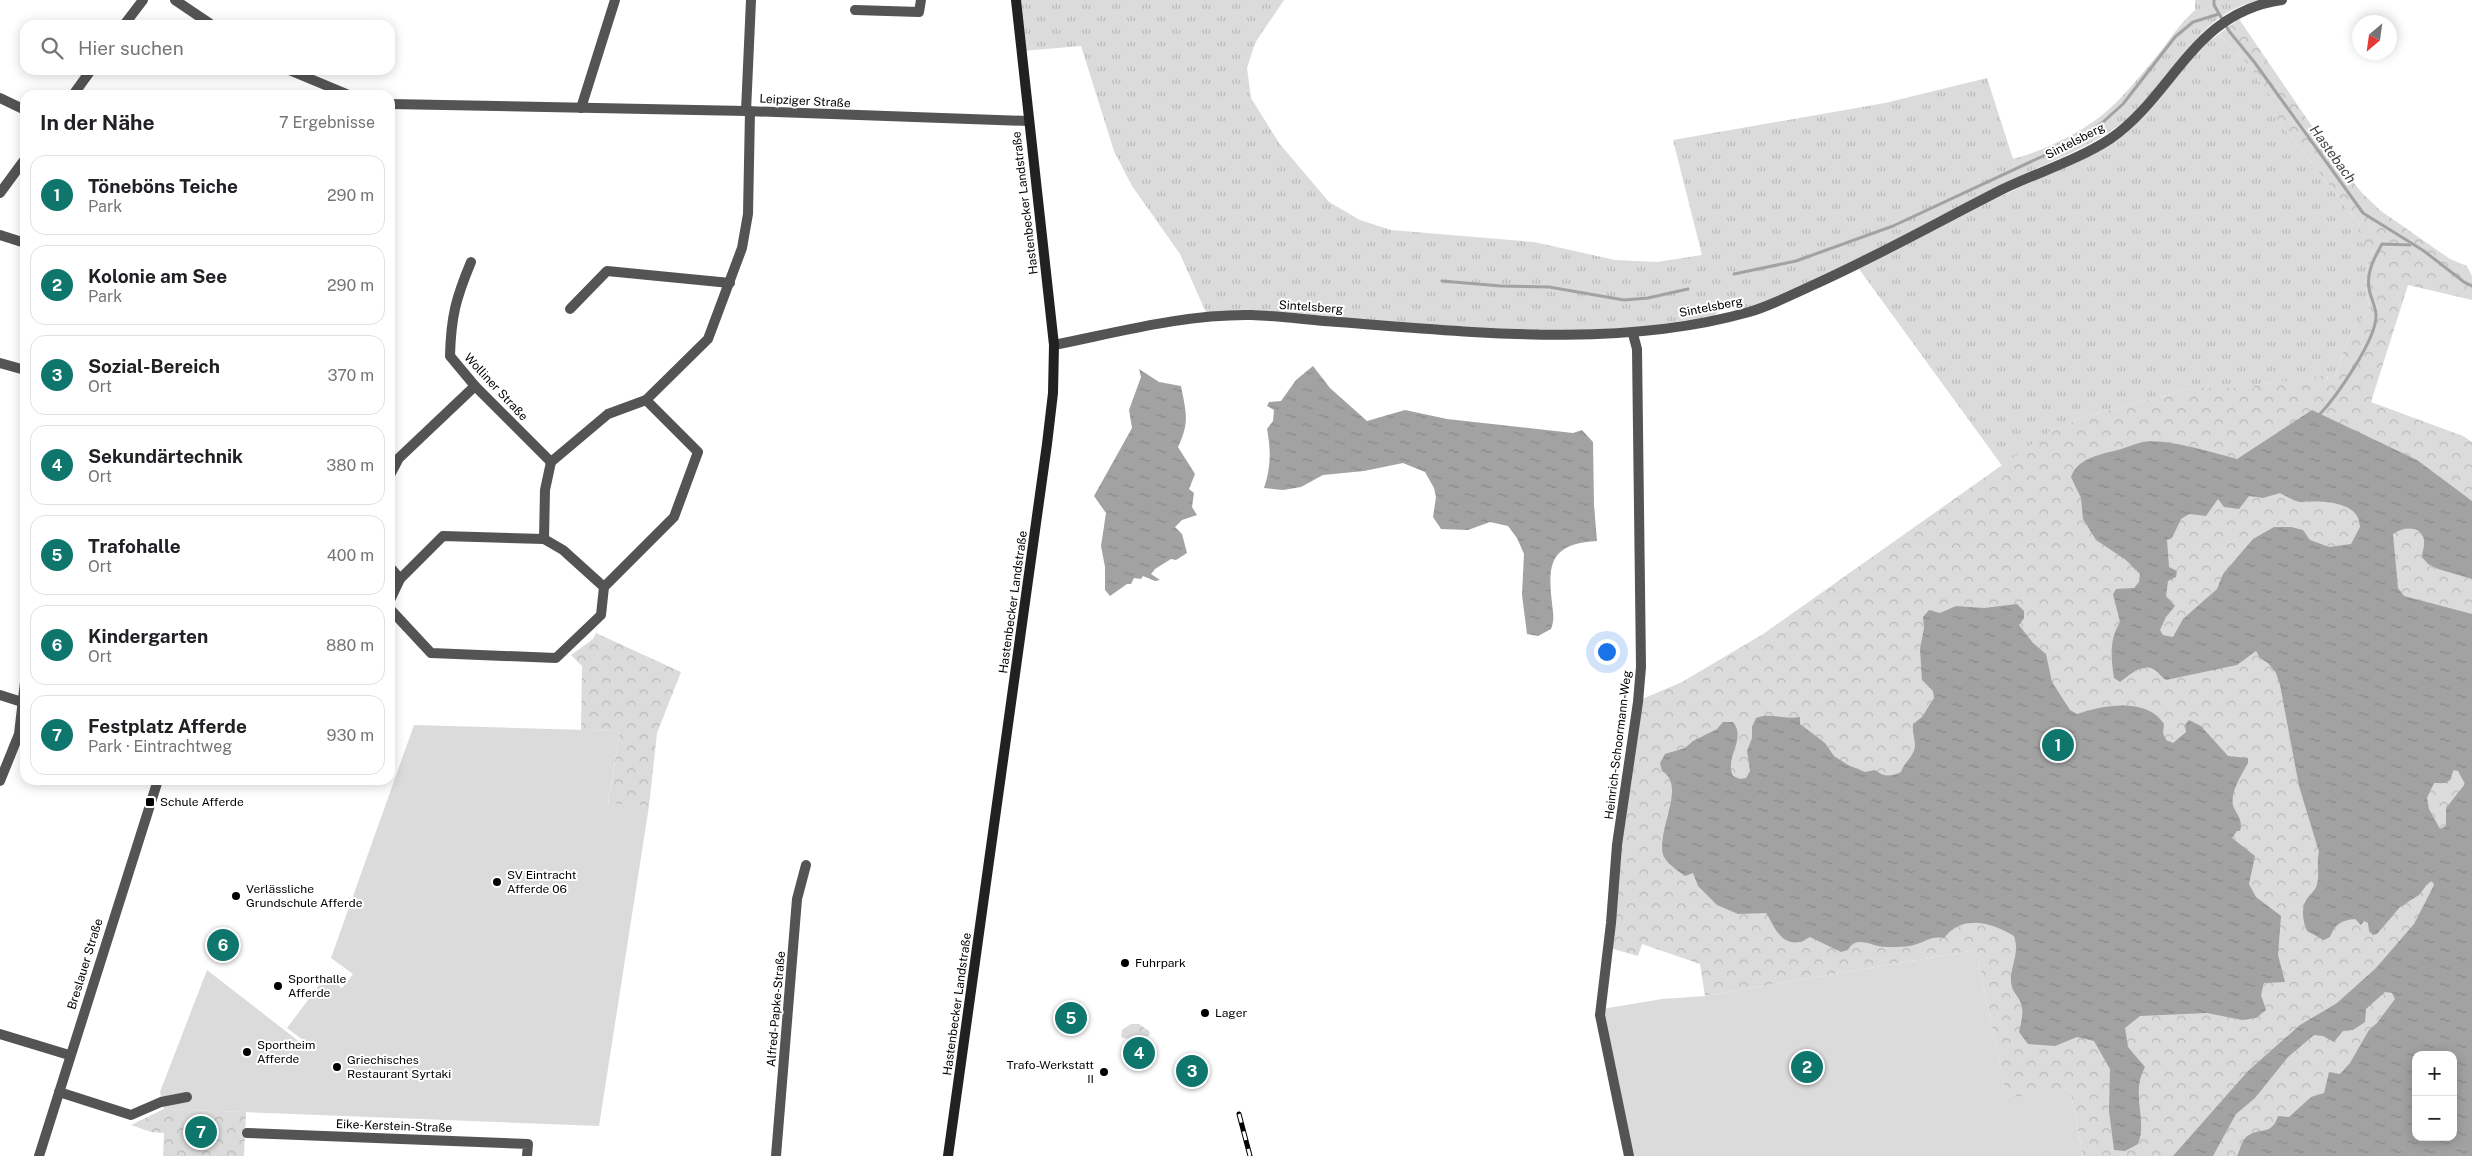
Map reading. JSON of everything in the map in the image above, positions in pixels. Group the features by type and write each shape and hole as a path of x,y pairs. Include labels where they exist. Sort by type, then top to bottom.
{"main road":[{"name":"Hastenbecker Landstraße","path":"948,1156 1048,444 1053,393 1054,345 1016,0"}],"street":[{"path":"128,20 142,0"},
{"path":"175,0 205,20"},
{"path":"581,108 614,0"},
{"path":"544,539 545,490 551,462 608,414 646,400 708,339 730,283 742,248 748,214 751,0"},
{"path":"855,10 920,12 921,0"},
{"name":"Sintelsberg","path":"1054,345 1159,323 1208,317 1252,316 1480,332 1633,334 1752,312 1853,267 2003,189 2110,139 2130,122 2202,38 2231,18 2253,6 2282,0"},
{"path":"77,90 87,75"},
{"path":"301,75 337,90"},
{"path":"0,98 20,108"},
{"name":"Leipziger Straße","path":"395,104 748,111 1028,121"},
{"path":"0,193 20,167"},
{"path":"0,235 20,241"},
{"name":"Wolliner Straße","path":"471,262 456,298 451,329 450,356 475,386 551,462"},
{"path":"570,309 607,271 730,283"},
{"name":"Heinrich-Schoormann-Weg","path":"1629,1156 1600,1015 1611,923 1617,845 1638,702 1640,668 1637,349 1633,334"},
{"path":"0,363 20,369"},
{"path":"395,466 399,458 475,386"},
{"path":"395,614 431,653 556,658 601,615 604,587 674,517 698,452 646,400"},
{"path":"395,590 400,579 443,536 544,539 563,550 604,587"},
{"path":"395,573 400,579"},
{"path":"0,695 20,702"},
{"path":"0,780 18,734 20,724"},
{"name":"Breslauer Straße","path":"39,1156 69,1055 156,785"},
{"name":"Alfred-Papke-Straße","path":"776,1156 797,899 806,865"},
{"path":"0,1034 69,1055"},
{"path":"59,1092 131,1115 161,1102 187,1097"},
{"name":"Eike-Kerstein-Straße","path":"247,1133 528,1144 527,1156"}],"green space":[{"path":"1015,0 1284,0 1255,43 1247,68 1251,98 1279,143 1329,202 1360,220 1391,230 1534,242 1615,260 1657,262 1702,255 1673,140 1885,103 1987,78 2013,159 2036,152 2070,136 2101,116 2137,80 2195,10 2195,0 2261,0 2238,7 2219,19 2201,34 2142,106 2125,121 2096,140 2001,185 1873,251 1761,303 1748,308 1722,308 1714,316 1630,329 1480,332 1208,317 1180,254 1132,186 1114,151 1081,46 1022,51"},
{"path":"2239,19 2331,154 2362,193 2381,211 2450,259 2467,266 2472,276 2472,300 2408,285 2371,402 2463,436 2472,442 2472,1156 2083,1156 2070,1089 2007,1099 1976,950 1705,996 1700,964 1642,944 1638,956 1610,948 1620,842 1640,700 1682,682 1763,634 2049,432 2083,417 2194,388 2254,388 2254,385 2328,375 2327,380 2334,379 2351,333 2363,317 2370,312 2366,274 2373,250 2355,239 2360,225 2274,115 2279,110 2246,62 2219,34"},
{"path":"2219,34 2246,62 2280,110 2274,115 2360,225 2359,231 2373,250 2366,274 2370,312 2363,317 2351,333 2334,379 2327,381 2328,376 2254,385 2254,388 2194,388 2083,417 2049,432 2003,467 1859,269 1997,198 2094,153 2200,47"},
{"path":"596,633 681,672 657,733 649,806 608,804 620,731 581,730 582,666 571,655 593,639"},
{"name":"SV Eintracht Afferde 06","path":"414,725 620,731 608,803 649,806 599,1126 164,1109 160,1092 207,970 301,1043 303,1040 287,1028 326,976 342,988 353,974 331,958 393,785 395,785 395,778"},
{"path":"1976,950 2007,1098 2070,1089 2083,1156 1632,1156 1602,1009 1662,999 1705,996"},
{"path":"1131,1024 1139,1024 1150,1032 1149,1036 1138,1039 1122,1038 1123,1029"},
{"path":"164,1109 246,1112 244,1156 163,1156 164,1133 151,1132 131,1125"}],"water":[{"path":"1313,366 1330,388 1367,421 1405,410 1447,419 1573,433 1582,430 1593,442 1594,505 1597,541 1570,546 1556,557 1552,566 1551,576 1553,622 1551,629 1538,636 1527,634 1522,595 1524,554 1517,538 1508,526 1490,522 1468,530 1441,529 1433,517 1436,497 1434,488 1425,472 1403,463 1364,471 1323,475 1301,487 1283,490 1264,488 1270,459 1267,429 1273,421 1274,410 1267,406 1269,402 1281,401 1296,380"},
{"path":"1139,369 1159,382 1181,386 1186,424 1178,447 1195,474 1189,489 1194,493 1192,507 1197,515 1182,520 1175,527 1182,534 1187,553 1176,560 1171,559 1155,569 1151,574 1160,580 1155,581 1143,576 1141,579 1134,578 1131,584 1127,584 1110,596 1105,590 1105,567 1101,546 1106,513 1094,496 1132,428 1129,410 1141,377"},
{"path":"2312,410 2417,460 2472,501 2472,579 2438,569 2428,564 2422,557 2424,539 2418,531 2403,529 2393,534 2398,588 2404,596 2472,614 2472,1156 2237,1156 2246,1137 2269,1129 2278,1116 2289,1117 2311,1097 2324,1093 2329,1072 2340,1074 2350,1063 2369,1030 2377,1023 2395,999 2392,993 2385,992 2366,1009 2365,1022 2353,1030 2343,1031 2334,1042 2323,1036 2314,1035 2288,1057 2255,1098 2236,1114 2213,1156 2173,1156 2248,1071 2300,1025 2337,1003 2376,968 2414,924 2434,885 2432,881 2428,883 2419,895 2400,907 2377,934 2373,935 2369,931 2368,923 2364,921 2361,925 2355,919 2346,920 2340,924 2334,929 2330,937 2324,940 2307,931 2303,912 2307,898 2317,886 2319,852 2299,786 2280,685 2276,673 2268,663 2260,658 2256,651 2237,665 2166,680 2155,670 2149,668 2135,671 2120,682 2114,678 2112,642 2120,622 2113,594 2116,589 2134,588 2139,582 2140,574 2126,560 2096,540 2083,519 2081,498 2071,477 2078,466 2089,459 2143,442 2164,442 2237,459","holes":["2280,493 2299,502 2328,502 2346,507 2353,512 2358,518 2360,527 2351,544 2329,547 2310,540 2303,530 2291,527 2274,527 2253,539 2223,574 2217,589 2183,619 2173,637 2163,635 2160,630 2166,617 2175,606 2166,596 2168,581 2176,577 2177,571 2169,567 2167,540 2172,538 2181,519 2189,514 2206,516 2218,499 2224,507 2239,509 2249,496 2263,498","2453,770 2458,771 2465,784 2446,808 2446,826 2440,829 2429,809 2427,798 2434,783 2446,783 2451,779"]},
{"path":"2017,604 2024,611 2024,618 2019,625 2033,643 2046,654 2052,682 2070,710 2077,714 2099,708 2124,706 2147,710 2156,715 2164,724 2163,733 2166,740 2173,743 2186,732 2185,725 2189,720 2201,726 2228,756 2248,758 2248,763 2234,791 2234,808 2241,824 2240,831 2237,831 2232,838 2255,856 2249,884 2256,897 2281,916 2278,955 2285,982 2264,983 2261,995 2266,1010 2256,1018 2242,1020 2207,1013 2140,1016 2125,1028 2128,1047 2145,1067 2139,1087 2141,1135 2138,1144 2125,1151 2114,1150 2109,1111 2110,1069 2094,1041 2077,1037 2055,1046 2028,1044 2019,1032 2022,1008 2011,981 2016,950 2014,936 1986,924 1968,923 1951,930 1944,938 1931,939 1908,946 1886,947 1860,942 1851,945 1848,950 1841,952 1810,937 1801,942 1787,941 1778,934 1766,913 1738,914 1717,905 1698,886 1693,873 1685,876 1671,865 1664,857 1662,847 1672,787 1669,778 1662,771 1660,763 1665,754 1685,748 1693,741 1717,729 1723,722 1733,722 1738,735 1731,769 1733,776 1740,779 1746,778 1750,771 1747,751 1756,718 1761,716 1800,717 1800,724 1825,743 1834,756 1848,765 1865,772 1875,770 1885,775 1897,774 1901,772 1914,750 1913,724 1922,717 1934,698 1933,691 1922,680 1920,649 1924,628 1923,617 1929,610 1940,613 1956,606 1984,608"}],"waterway":[{"name":"Hastebach","path":"2214,0 2214,5 2229,31 2255,63 2363,213 2424,251 2472,286"},
{"path":"1734,274 1796,261 1893,226 2084,135 2102,123 2123,104 2175,37 2193,22 2219,14"},
{"path":"2320,414 2336,395 2354,367 2375,325 2376,313 2368,280 2373,262 2382,244 2410,245"},
{"path":"1442,281 1501,286 1549,287 1624,300 1648,298 1688,289"}],"railway":[{"path":"1239,1114 1250,1156"}],"place":[{"name":"Töneböns Teiche","path":"2058,745"},
{"name":"Schule Afferde","path":"150,802"},
{"name":"SV Eintracht Afferde 06","path":"497,882"},
{"name":"Verlässliche Grundschule Afferde","path":"236,896"},
{"name":"Kindergarten","path":"223,945"},
{"name":"Fuhrpark","path":"1125,963"},
{"name":"Sporthalle Afferde","path":"278,986"},
{"name":"Lager","path":"1205,1013"},
{"name":"Trafohalle","path":"1071,1018"},
{"name":"Sportheim Afferde","path":"247,1052"},
{"name":"Sekundärtechnik","path":"1139,1053"},
{"name":"Griechisches Restaurant Syrtaki","path":"337,1067"},
{"name":"Kolonie am See","path":"1807,1067"},
{"name":"Sozial-Bereich","path":"1192,1071"},
{"name":"Trafo-Werkstatt II","path":"1104,1072"},
{"name":"Festplatz Afferde","path":"201,1132"}]}
